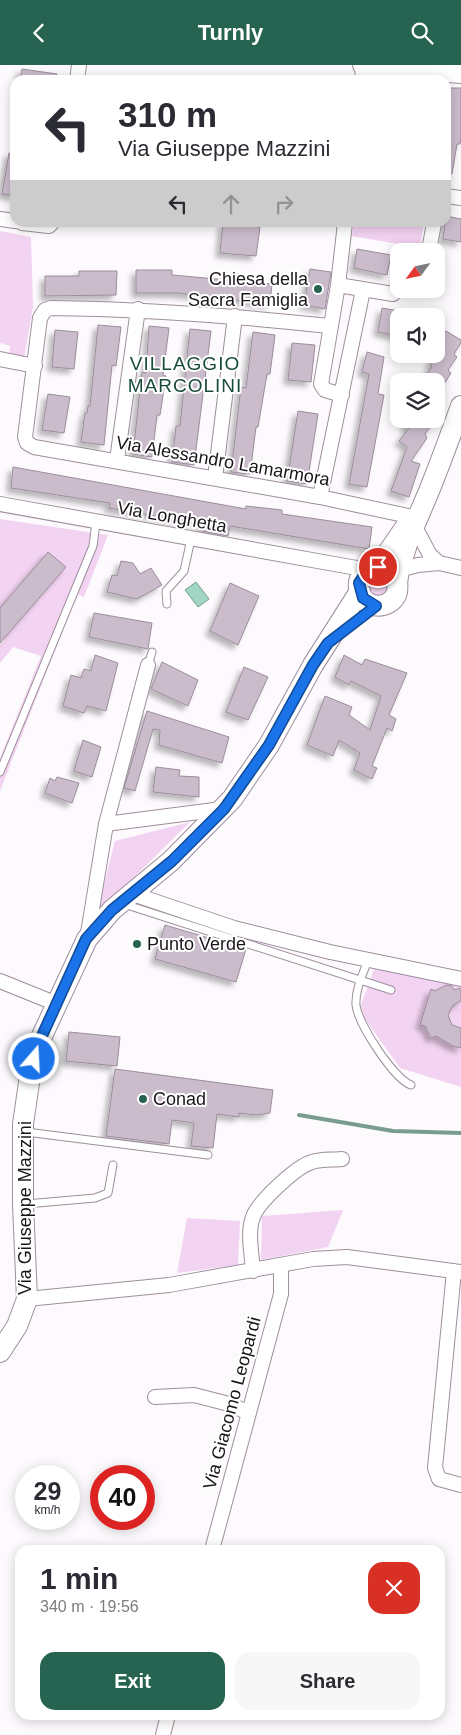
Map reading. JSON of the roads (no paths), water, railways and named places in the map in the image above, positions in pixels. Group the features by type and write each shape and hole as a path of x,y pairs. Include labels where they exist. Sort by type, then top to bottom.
{"street":[{"path":"363,65 461,73"},
{"path":"342,395 325,390 321,383 329,326 338,285 345,227"},
{"path":"430,243 433,227"},
{"path":"338,285 390,294"},
{"path":"320,497 363,290"},
{"path":"0,359 35,367 40,318 45,310 50,308 138,309 235,316 329,326"},
{"path":"117,460 138,309"},
{"path":"215,478 235,316"},
{"name":"Via Alessandro Lamarmora","path":"35,367 25,437 27,443 34,447 320,497 415,517"},
{"name":"Via Giuseppe Mazzini","path":"328,643 376,606 384,606 391,602 397,594 398,575 415,517 433,482 461,406"},
{"name":"Via Longhetta","path":"0,504 338,566 351,565 366,578"},
{"path":"415,517 430,555 439,563"},
{"name":"Via Giuseppe Mazzini","path":"86,939 127,899 172,861 224,809 269,745 313,665 366,578 415,517"},
{"path":"376,606 368,603 366,578 386,568 398,575 418,565 439,563 461,568"},
{"name":"Via Giuseppe Mazzini","path":"0,1352 17,1326 27,1299 23,1204 23,1132 41,1038 86,939 106,824 150,658"},
{"path":"106,824 224,809"},
{"path":"127,899 234,928 368,960 461,979"},
{"path":"0,981 57,1004"},
{"path":"253,1271 250,1241 253,1217 271,1194 297,1170 311,1162 342,1159"},
{"path":"27,1299 170,1285 313,1259 347,1257 457,1272 435,1468 439,1479 461,1485"},
{"name":"Via Giacomo Leopardi","path":"213,1545 281,1294 281,1265"},
{"path":"155,1397 194,1395 229,1404 249,1413"},
{"path":"163,1735 167,1720"}],"lane":[{"path":"0,772 27,699 93,546 96,523"},
{"path":"167,604 166,591 184,571 191,539"},
{"path":"127,899 391,990"},
{"path":"368,960 356,1006 361,1021 393,1071 410,1085"},
{"path":"23,1132 86,1136 208,1155"},
{"path":"23,1204 95,1198 108,1193 113,1165"}],"waterway":[{"path":"299,1115 393,1131 461,1133"}],"place":[{"name":"Chiesa della Sacra Famiglia","path":"318,289"},
{"name":"Punto Verde","path":"137,944"},
{"name":"Conad","path":"143,1099"}],"district":[{"name":"VILLAGGIO MARCOLINI","path":"185,374"}]}
